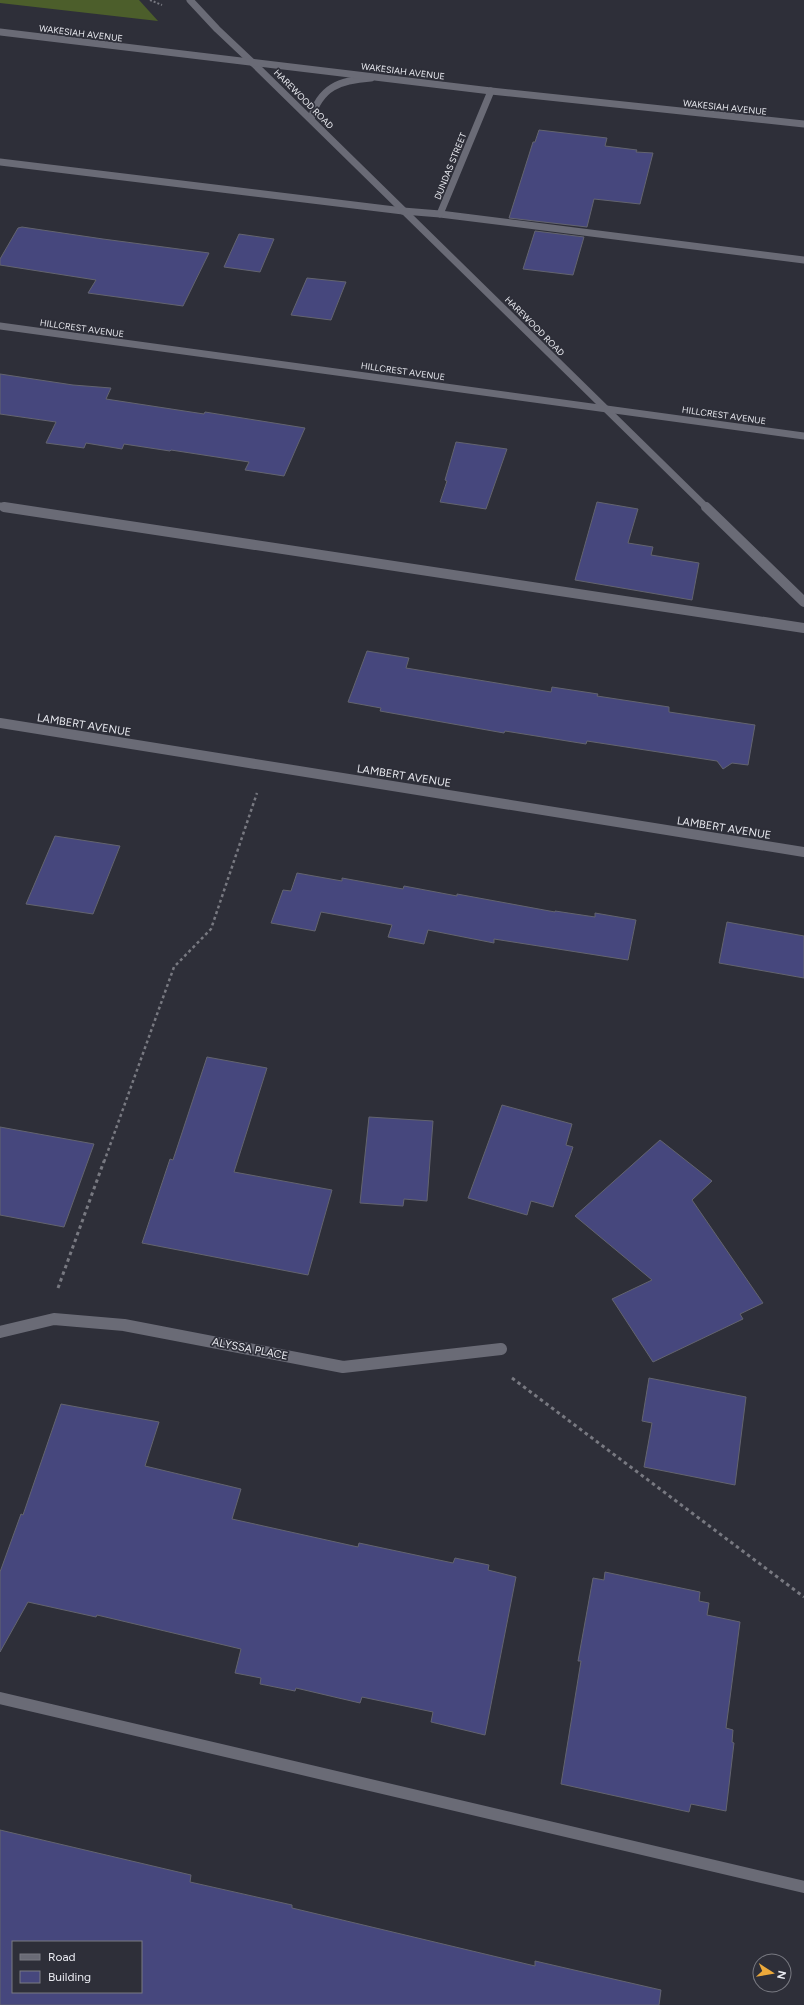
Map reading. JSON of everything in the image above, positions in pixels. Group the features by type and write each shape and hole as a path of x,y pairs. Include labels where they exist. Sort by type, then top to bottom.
{"street":[{"name":"HAREWOOD ROAD","path":"190,0 217,29 804,602"},
{"name":"WAKESIAH AVENUE","path":"0,32 491,91 804,124"},
{"path":"310,120 317,99 340,82 354,79 384,78"},
{"name":"DUNDAS STREET","path":"0,162 403,211 440,214 491,91"},
{"path":"440,214 804,260"},
{"name":"HILLCREST AVENUE","path":"0,326 804,436"},
{"path":"0,506 804,628"},
{"name":"LAMBERT AVENUE","path":"0,723 804,852"},
{"name":"ALYSSA PLACE","path":"0,1332 54,1319 124,1325 343,1367 501,1349"},
{"path":"0,1698 804,1887"}],"path":[{"path":"46,1322 174,967 210,929 266,766"},
{"path":"478,1352 804,1597"}],"green space":[{"path":"0,0 139,0 158,21 0,3"}],"building":[{"path":"539,130 607,138 605,146 637,150 636,152 653,153 640,204 594,199 587,227 509,218 533,142 535,142"},
{"path":"22,227 209,253 183,306 88,293 96,280 0,265 0,259 18,228"},
{"path":"535,231 584,237 573,275 523,269"},
{"path":"239,234 274,239 260,272 224,267"},
{"path":"307,278 346,282 331,320 291,315"},
{"path":"0,374 73,385 111,388 106,399 204,414 205,412 305,428 284,476 245,470 249,462 171,450 124,444 122,449 86,443 84,448 46,443 56,422 0,414"},
{"path":"456,442 507,449 486,509 440,502 447,481 445,480"},
{"path":"597,502 638,509 628,543 653,547 651,555 699,563 692,600 575,580"},
{"path":"367,651 409,658 406,668 551,692 552,687 598,694 597,696 669,707 669,712 755,725 748,765 732,763 723,769 717,761 587,741 586,744 505,731 504,733 380,711 381,708 348,702"},
{"path":"55,836 120,846 93,914 26,904"},
{"path":"297,873 342,881 342,878 403,889 404,886 457,896 457,894 555,912 595,917 595,913 636,920 628,960 494,939 494,943 428,930 424,944 388,937 392,925 321,912 315,931 271,923 283,890 291,891"},
{"path":"727,922 804,936 804,978 719,963"},
{"path":"207,1057 267,1068 234,1172 332,1190 308,1275 142,1243 170,1159 173,1160"},
{"path":"502,1105 572,1124 566,1145 573,1147 553,1207 531,1201 527,1215 468,1198"},
{"path":"369,1117 433,1121 427,1201 404,1199 403,1206 360,1203"},
{"path":"0,1127 94,1144 64,1227 0,1215"},
{"path":"660,1140 712,1181 692,1200 763,1303 740,1314 743,1319 653,1362 612,1299 652,1280 575,1216"},
{"path":"649,1378 746,1397 735,1485 644,1467 652,1423 642,1421"},
{"path":"61,1404 159,1422 145,1466 241,1489 232,1519 358,1547 359,1543 453,1563 455,1558 489,1565 488,1570 516,1577 485,1735 431,1722 433,1712 362,1697 360,1703 296,1688 295,1691 260,1684 261,1678 235,1673 241,1649 97,1615 96,1617 28,1602 0,1652 0,1572 21,1514 23,1515"},
{"path":"605,1572 700,1592 699,1601 709,1603 707,1615 740,1622 726,1728 733,1730 732,1742 734,1743 726,1811 691,1804 689,1812 561,1784 581,1661 578,1661 593,1578 604,1580"},
{"path":"0,1830 191,1875 190,1882 292,1905 292,1908 535,1966 535,1961 661,1990 659,2005 0,2005"}]}
